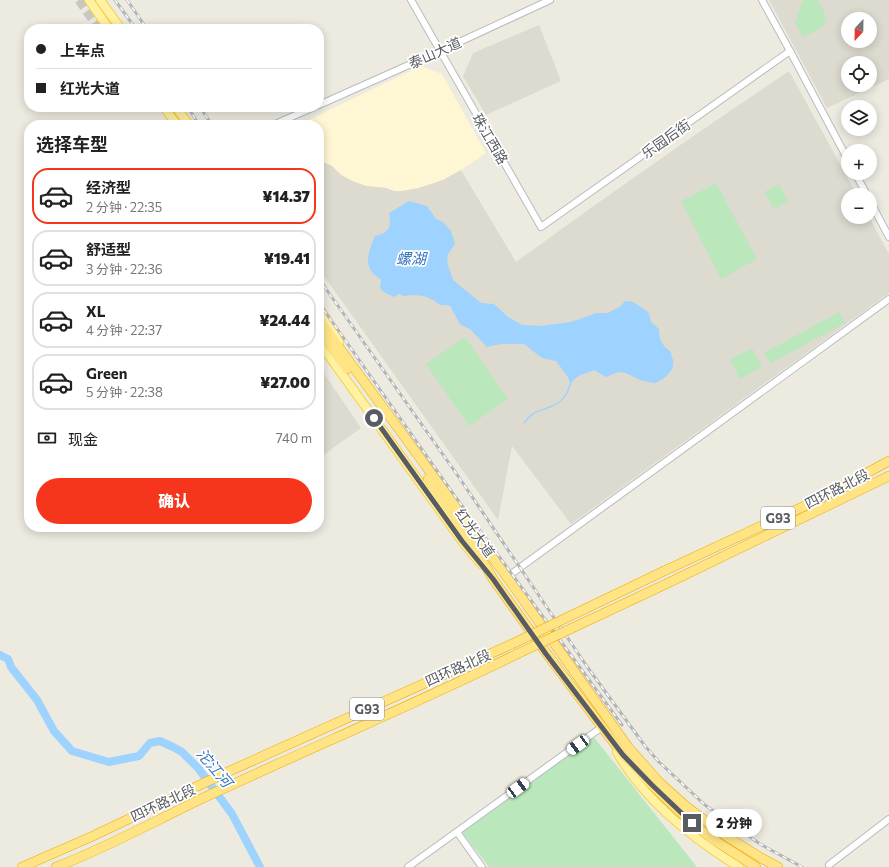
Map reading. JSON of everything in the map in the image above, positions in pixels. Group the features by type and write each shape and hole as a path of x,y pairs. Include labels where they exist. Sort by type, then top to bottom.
{"highway":[{"name":"红光大道","path":"324,327 507,577 628,747 660,783 687,807 726,836 778,867"},
{"name":"红光大道","path":"324,339 381,412 465,532 493,579 546,654 623,755 678,810 711,838 756,867"},
{"path":"324,346 354,378"},
{"name":"四环路北段","path":"22,867 93,836 223,774 512,644 811,502 889,461"},
{"name":"四环路北段","path":"56,867 102,847 201,799 456,684 889,476"}],"main road":[{"path":"89,0 106,24"},
{"path":"100,0 117,24"},
{"path":"324,316 352,365"},
{"path":"324,348 462,541 493,579"},
{"path":"604,730 623,762 647,794 687,831 705,845 739,867"}],"street":[{"name":"珠江西路","path":"411,0 541,227"},
{"name":"泰山大道","path":"324,103 550,0"},
{"path":"762,0 841,147"},
{"name":"乐园后街","path":"541,227 790,51"},
{"path":"284,120 303,112"},
{"path":"877,214 889,237"},
{"path":"507,577 889,299"},
{"path":"408,867 604,730"},
{"path":"829,865 889,819"},
{"path":"457,832 482,867"}],"shaded area":[{"path":"769,0 889,0 889,79 877,85 877,56 841,56 841,92 861,92 841,100 841,101 827,108"},
{"path":"539,25 561,81 486,115 463,76 473,53"},
{"path":"421,66 442,74 486,153 443,180 419,188 394,191 386,188 366,186 341,175 332,166 324,162 324,120 308,120"},
{"path":"789,71 841,166 841,180 849,180 853,188 841,188 841,224 873,224 889,254 889,293 571,524 512,446 498,520 324,276 324,162 332,166 341,175 352,181 366,186 386,188 394,191 419,188 443,180 461,170 516,262 588,210"},
{"path":"324,373 361,428 324,454"}],"green space":[{"path":"803,0 818,0 826,18 823,25 803,37 795,23"},
{"path":"716,183 757,259 721,279 681,201"},
{"path":"779,184 788,201 774,209 764,192"},
{"path":"839,312 845,323 771,363 764,353"},
{"path":"465,337 508,399 469,426 426,364"},
{"path":"752,348 762,367 740,379 730,360"},
{"path":"593,736 697,867 489,867 462,832"}],"water":[{"name":"螺湖","path":"409,201 427,206 436,219 443,222 451,231 455,244 448,254 447,262 453,280 481,303 494,304 508,317 522,325 540,326 571,322 597,313 608,313 621,306 625,301 633,302 649,313 651,322 659,329 661,341 670,351 673,360 671,371 655,383 641,380 621,372 606,377 594,370 580,375 570,383 568,377 556,361 542,358 524,344 502,344 487,347 471,330 460,324 450,306 440,305 424,296 403,296 399,294 394,297 384,292 380,288 381,280 369,267 369,253 375,236 384,233 390,226 389,213"}],"waterway":[{"path":"524,423 530,416 538,411 557,404 566,395 571,382"},
{"name":"沱江河","path":"0,655 8,659 11,667 37,700 54,731 72,751 109,762 139,756 150,743 160,741 182,752 198,768 232,814 260,867"}],"tunnel":[{"path":"79,0 96,24"},
{"path":"101,11 110,24"}],"railway":[{"path":"115,0 132,24"},
{"path":"127,0 144,24"},
{"path":"191,112 196,120"},
{"path":"203,112 209,120"},
{"path":"324,286 456,473 588,668 645,746 659,762 705,805 760,844 802,867"},
{"path":"324,310 452,492 622,725"}],"route":[{"path":"374,418 462,541 493,579 546,654 623,755 692,823"}]}
